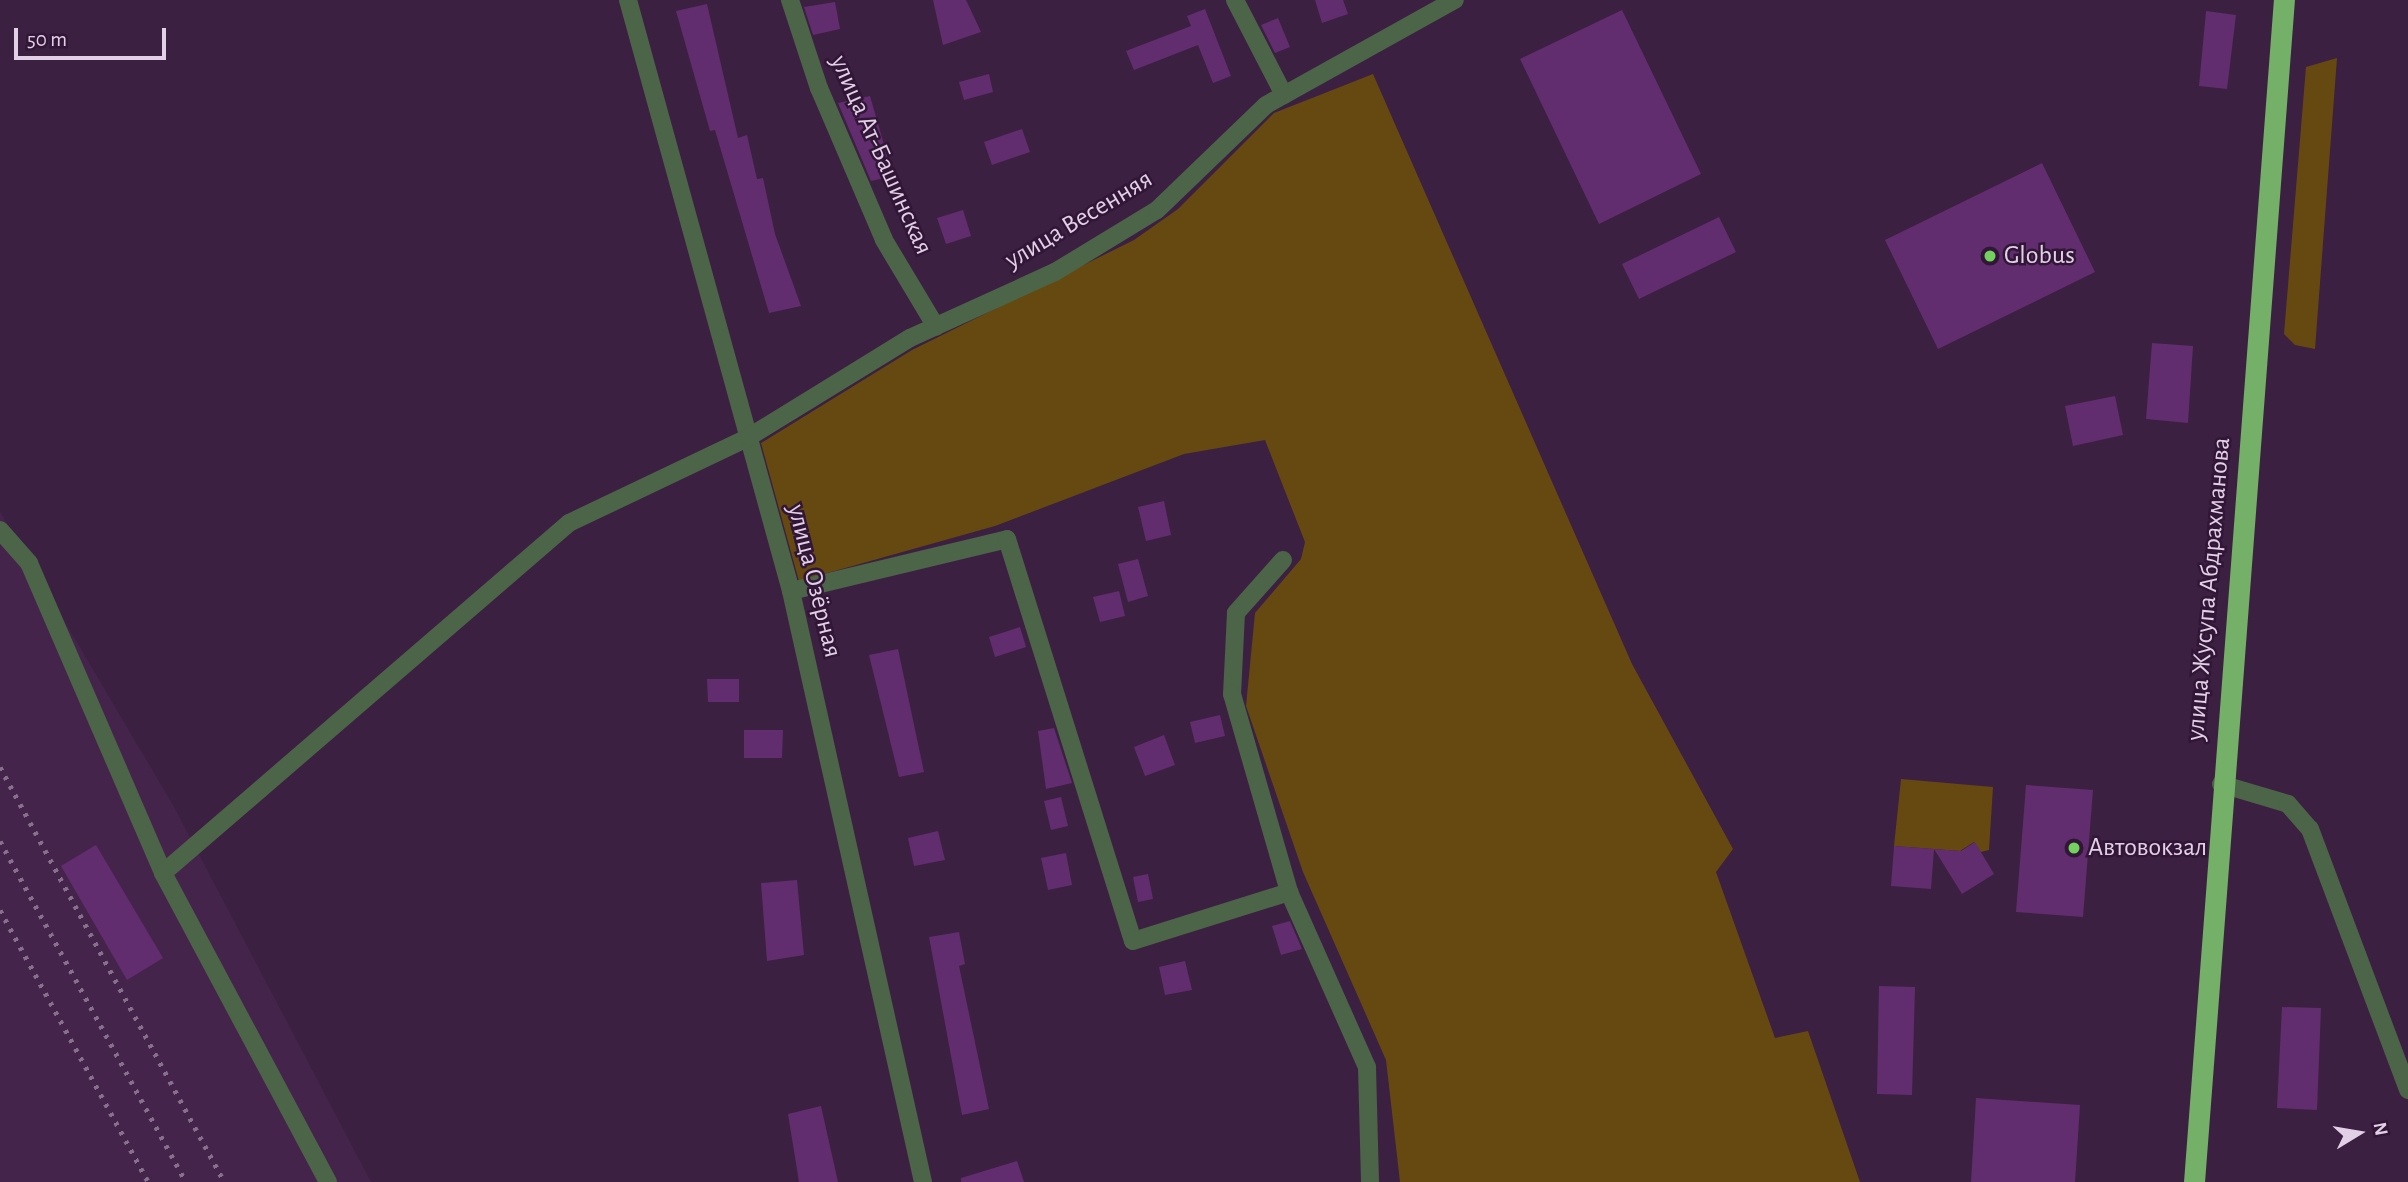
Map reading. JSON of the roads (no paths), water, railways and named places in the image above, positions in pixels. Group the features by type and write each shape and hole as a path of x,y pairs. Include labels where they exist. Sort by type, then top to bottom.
{"highway":[{"name":"улица Жусупа Абдрахманова","path":"2194,1182 2221,784 2284,0"}],"street":[{"name":"улица Озёрная","path":"628,0 792,591 923,1182"},
{"name":"улица Ат-Башинская","path":"790,0 819,88 884,240 936,327"},
{"path":"1235,0 1284,96"},
{"name":"улица Весенняя","path":"163,873 569,523 749,437 936,327 1055,272 1157,210 1284,96 1455,0"},
{"path":"0,530 29,563 163,873 328,1182"},
{"path":"792,591 1007,539 1133,941 1289,892"},
{"path":"1283,560 1236,613 1232,694 1289,892 1367,1067 1370,1182"},
{"path":"2221,784 2288,804 2310,829 2408,1090"}],"railway":[{"path":"0,767 224,1182"},
{"path":"0,841 186,1182"},
{"path":"0,910 148,1182"}],"place":[{"name":"Globus","path":"1990,256"},
{"name":"Автовокзал","path":"2074,848"}]}
